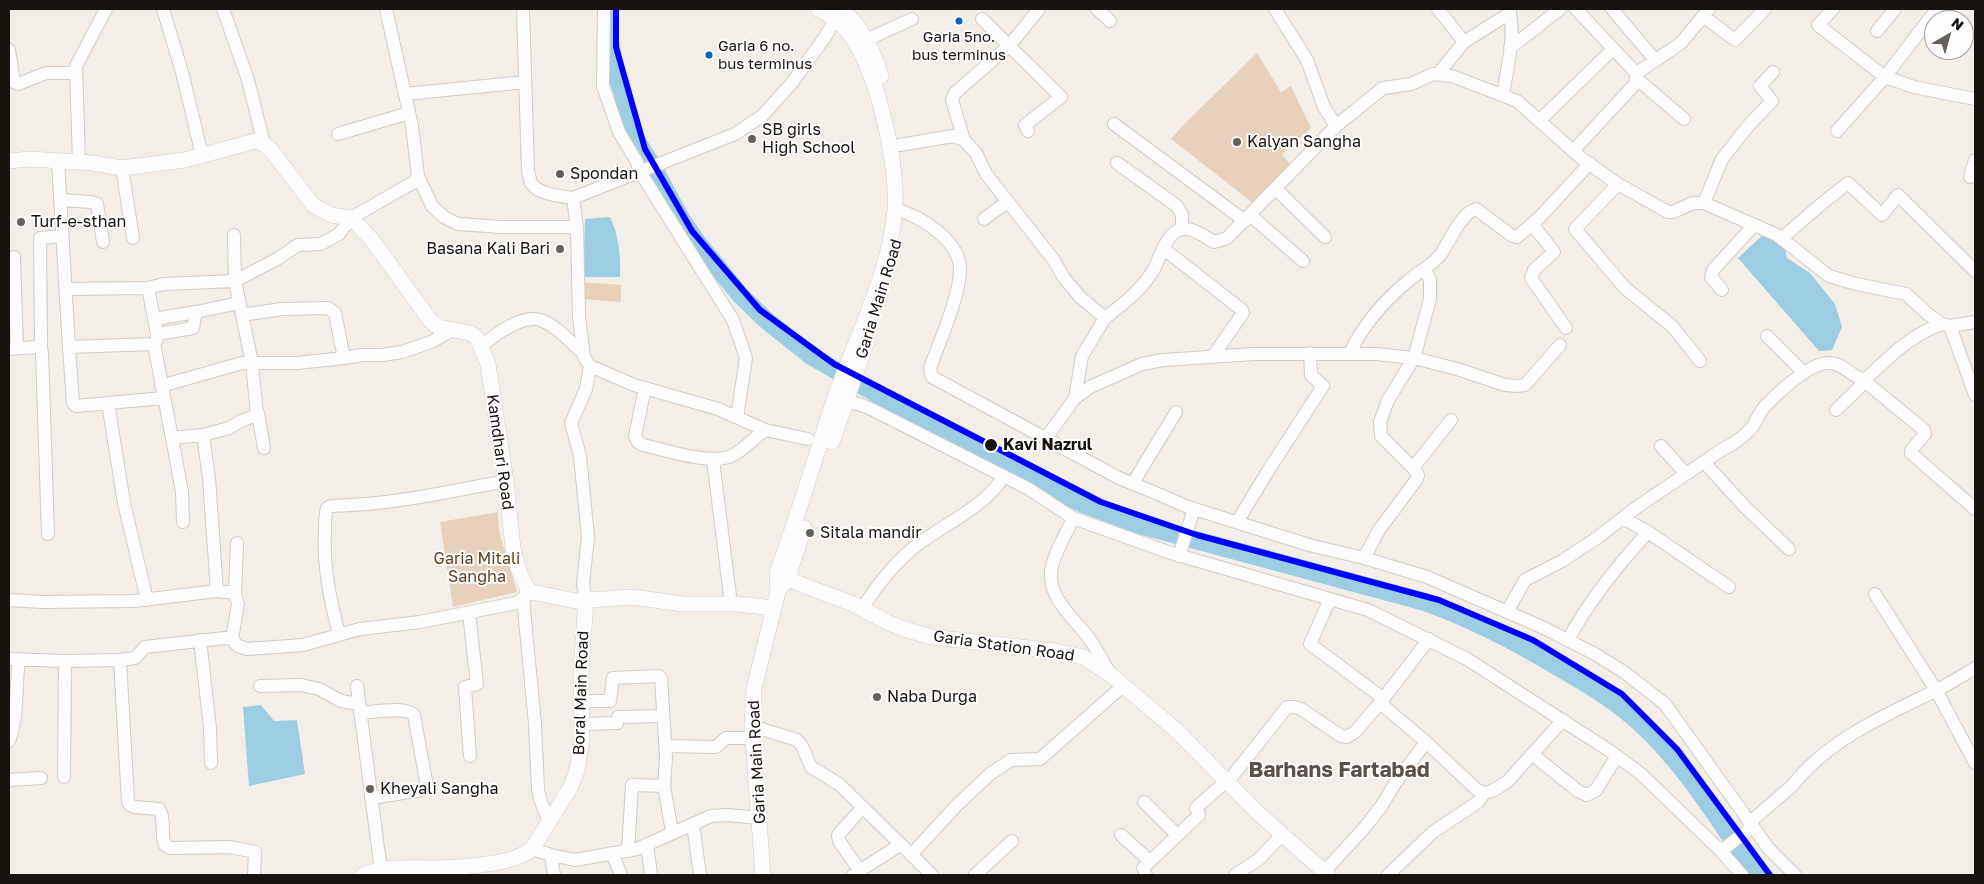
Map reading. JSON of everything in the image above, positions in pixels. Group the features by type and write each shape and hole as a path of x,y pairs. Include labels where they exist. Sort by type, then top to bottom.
{"main road":[{"path":"818,9 839,12"},
{"name":"Garia Main Road","path":"763,875 752,732 754,689 778,591 840,401 862,342 899,210 900,144 879,85 866,40 858,26 839,12"},
{"name":"Garia Main Road","path":"839,12 879,85 899,210"},
{"path":"9,161 30,159 79,162 122,168 185,160 255,141 264,144 271,150 313,205 331,215 351,218 372,240 430,320 438,327 451,331 470,333 477,338 480,346"},
{"name":"Kamdhari Road","path":"480,346 488,364 506,481 513,548 518,571 527,588 528,595"},
{"name":"Garia Station Road","path":"783,576 834,596 888,623 932,637 1055,651 1082,658 1111,675 1177,731 1226,783 1326,873"},
{"path":"528,595 576,601 632,598 683,604 731,604 774,608"},
{"name":"Boral Main Road","path":"364,875 409,868 463,871 512,860 523,856 532,848 570,788 581,754 581,670 586,601"}],"street":[{"path":"79,162 76,73 79,59 103,18 106,9"},
{"path":"163,9 177,54 202,155"},
{"path":"223,9 248,80 264,144"},
{"path":"386,9 409,113 418,176 432,206 444,217 458,224 501,227 577,228"},
{"path":"523,9 525,124 528,171 532,184 553,195 573,198 735,134 762,116 791,84 825,37 839,12"},
{"path":"604,9 603,86 619,132 637,162 640,172 733,320 746,358 737,417"},
{"path":"1039,9 1010,45 955,93 952,100 964,140 976,153 986,174 1053,259 1064,278 1080,297 1105,318"},
{"path":"1097,9 1110,21"},
{"path":"1275,9 1308,60 1324,107 1336,126"},
{"path":"1438,9 1464,42"},
{"path":"1510,48 1560,9"},
{"path":"1576,9 1636,76 1684,119"},
{"path":"1612,9 1655,60"},
{"path":"1573,151 1634,85 1636,76 1655,60 1681,44 1706,12 1735,40 1765,9"},
{"path":"1833,9 1818,25 1884,77 1914,87 1975,99"},
{"path":"1877,32 1895,9"},
{"path":"1837,132 1884,77 1937,9"},
{"path":"1438,74 1464,42 1509,11"},
{"path":"1503,95 1510,48 1509,11"},
{"path":"866,40 912,19"},
{"path":"982,19 1061,96 1025,124 1028,131"},
{"path":"1539,120 1613,49"},
{"path":"9,50 14,82 18,84 46,73 76,73"},
{"path":"1704,203 1722,159 1749,124 1772,102 1760,86 1773,72"},
{"path":"1075,398 1082,356 1105,318 1128,301 1149,276 1174,232 1182,229 1196,232 1214,242 1227,238 1336,126 1383,88 1401,87 1429,74 1460,79 1517,102 1573,151 1618,184 1668,212 1673,212 1693,203 1704,203 1782,238 1830,276 1856,284 1906,294 1929,315 1946,325 1975,395"},
{"path":"405,94 525,82"},
{"path":"338,134 409,113"},
{"path":"1114,124 1248,218 1304,261"},
{"path":"900,144 953,136 964,140"},
{"path":"1970,177 1975,160"},
{"path":"58,161 74,404 81,407 162,392 242,363 297,363 363,354 382,355 402,352 431,342 451,331"},
{"path":"1117,163 1177,206 1182,215 1182,229"},
{"path":"1350,353 1360,333 1391,296 1409,279 1425,269 1439,255 1468,213 1473,210 1481,211 1511,235 1517,237 1532,224 1590,163"},
{"path":"122,168 133,238"},
{"path":"66,290 148,288 164,284 235,281 277,260 298,245 321,244 339,234 351,218 414,182 418,176"},
{"path":"1782,238 1848,183 1882,215 1898,195 1975,271"},
{"path":"1618,184 1575,229 1625,288 1672,326 1700,362"},
{"path":"1276,189 1325,237"},
{"path":"573,198 577,228 579,318 583,353 586,362 590,366 645,388 718,409 765,430 808,439"},
{"path":"60,200 97,204 103,242"},
{"path":"984,219 1007,202"},
{"path":"899,210 928,223 951,246 959,261 960,271 956,292 930,368 932,377 1132,483 1194,509 1309,545 1364,558 1427,577 1568,640 1624,672 1665,704 1768,849 1795,875"},
{"path":"1532,224 1553,248 1554,252 1534,270 1531,278 1566,328"},
{"path":"1722,290 1711,277 1713,270 1754,225"},
{"path":"234,235 235,281 252,363 264,448"},
{"path":"48,534 41,348 40,238 63,236"},
{"path":"1164,249 1242,310 1243,313 1213,356"},
{"path":"14,257 13,348 41,348"},
{"path":"1364,558 1379,530 1417,480 1418,475 1413,468 1381,436 1380,422 1388,400 1414,358 1430,299 1430,280 1425,269"},
{"path":"148,288 154,319 162,392 182,492 183,522"},
{"path":"154,319 196,312 241,309 328,308 335,312 344,358"},
{"path":"69,347 156,339 193,328 196,312"},
{"path":"480,346 498,332 512,325 535,319 548,323 583,353"},
{"path":"1836,410 1864,380 1908,340 1932,327 1975,322"},
{"path":"1767,336 1804,373"},
{"path":"1046,438 1075,398 1090,386 1142,364 1162,360 1213,356 1310,353 1376,354 1414,358 1505,385 1517,386 1525,384 1560,344"},
{"path":"1237,522 1323,386 1311,375 1310,353"},
{"path":"1507,612 1525,580 1562,561 1686,474 1723,449 1734,444 1751,428 1764,407 1804,373 1816,366 1828,363 1843,367 1864,380 1924,430 1925,434 1912,450 1912,453 1975,509"},
{"path":"586,601 583,584 588,537 580,456 571,423 586,389 590,366"},
{"path":"645,388 635,427 635,436 638,442 643,445 713,460 729,457 742,450 765,430"},
{"path":"840,401 871,408 1004,476 1046,499 1073,518 1179,556 1368,610 1429,639 1467,659 1563,720 1641,774 1721,851 1742,875"},
{"path":"108,403 124,502 147,600"},
{"path":"1132,483 1176,412"},
{"path":"172,438 203,435 229,428 241,421 256,417 258,413"},
{"path":"1413,468 1450,420"},
{"path":"203,435 209,478 217,591"},
{"path":"1661,446 1686,474"},
{"path":"713,460 731,604"},
{"path":"1704,462 1745,507 1789,550"},
{"path":"862,609 879,581 908,553 989,497 1004,476"},
{"path":"339,634 331,602 325,564 324,548 327,508 331,506 360,506 429,496 506,481"},
{"path":"1179,556 1194,509"},
{"path":"1073,518 1052,564 1052,586 1056,597 1091,641 1111,675"},
{"path":"1623,518 1648,532 1729,587"},
{"path":"1568,640 1579,619 1608,578 1648,532"},
{"path":"232,639 238,604 235,593 237,543"},
{"path":"9,600 42,602 134,601 217,591 235,593"},
{"path":"1875,594 1936,690 1975,763"},
{"path":"9,741 16,718 14,660 120,660 135,658 145,647 225,638 232,639 242,648 303,645 360,629 420,622 516,603 528,595"},
{"path":"528,595 538,789 549,822"},
{"path":"1330,599 1310,644 1382,701 1476,789 1484,793 1492,791 1507,782 1563,720"},
{"path":"469,613 477,684 465,687 470,756"},
{"path":"1121,835 1143,870 1199,815 1196,808 1226,783 1287,707 1301,709 1341,736 1347,737 1355,732 1382,701 1429,639"},
{"path":"200,640 208,710 211,763"},
{"path":"120,660 128,802 134,806 159,809 162,814 163,840 165,845 170,848 230,848 255,852 254,875"},
{"path":"64,778 65,661"},
{"path":"1721,851 1751,825 1819,759 1850,736 1879,717 1936,690 1975,668"},
{"path":"581,701 610,700 613,678 659,676 662,683 666,746 664,786 672,832"},
{"path":"260,686 301,685 319,689 360,709 405,710 412,712 426,781 425,789 371,798"},
{"path":"911,855 956,806 990,774 1011,760 1040,759 1124,685"},
{"path":"357,686 381,871"},
{"path":"582,724 617,723 618,717 663,716"},
{"path":"666,746 716,747 726,738 770,730 797,740 802,746 811,767 839,784 932,875"},
{"path":"1326,873 1366,826 1426,742"},
{"path":"1532,754 1578,791 1587,795 1596,790 1617,756"},
{"path":"9,780 41,778"},
{"path":"628,850 632,785 664,786"},
{"path":"1388,875 1433,832 1478,802 1484,793"},
{"path":"1144,802 1177,835"},
{"path":"863,807 838,835 839,841 856,873 900,845"},
{"path":"532,848 551,855 575,860 628,850 647,844 711,816 727,814 759,818"},
{"path":"693,824 700,875"},
{"path":"1235,875 1259,859 1282,834"},
{"path":"975,875 1012,841"},
{"path":"647,844 651,875"},
{"path":"612,853 621,875"},
{"path":"551,855 554,875"}],"green space":[{"path":"1257,53 1281,92 1291,86 1311,128 1282,154 1290,164 1253,203 1171,139"},
{"path":"583,282 621,285 621,302 582,299"},
{"name":"Garia Mitali Sangha","path":"498,512 499,531 517,592 453,607 440,522"}],"water":[{"path":"610,217 619,247 620,277 583,277 585,219"},
{"path":"1765,233 1784,244 1787,258 1810,273 1835,304 1842,327 1832,350 1819,351 1738,258"},
{"path":"261,705 274,721 297,720 305,774 249,786 243,707"}],"waterway":[{"path":"608,14 615,70 623,94 627,120 680,217 697,242 741,296 767,321 811,356 984,456 1083,504 1140,525 1425,602 1476,623 1526,648 1602,693 1659,741 1703,797 1757,875"}],"transit line":[{"path":"616,9 616,47 645,149 692,231 760,310 834,364 1101,502 1197,535 1439,600 1533,640 1622,694 1677,749 1770,875"}],"place":[{"name":"Garia 5no. bus terminus","path":"959,21"},
{"name":"Garia 6 no. bus terminus","path":"709,55"},
{"name":"SB girls High School","path":"752,139"},
{"name":"Kalyan Sangha","path":"1237,142"},
{"name":"Spondan","path":"560,174"},
{"name":"Turf-e-sthan","path":"21,222"},
{"name":"Basana Kali Bari","path":"560,249"},
{"name":"Kavi Nazrul","path":"991,445"},
{"name":"Sitala mandir","path":"810,533"},
{"name":"Naba Durga","path":"877,697"},
{"name":"Kheyali Sangha","path":"370,789"}],"district":[{"name":"Barhans Fartabad","path":"1339,770"}]}
